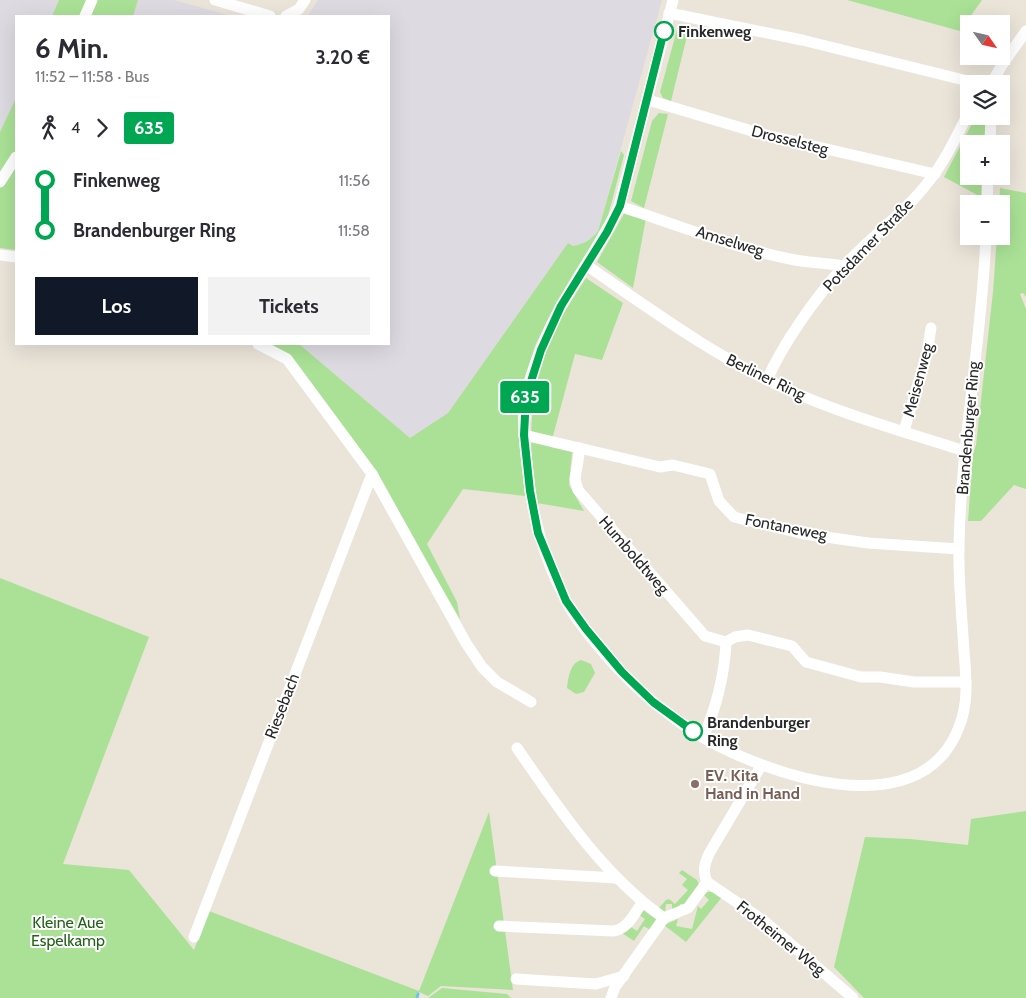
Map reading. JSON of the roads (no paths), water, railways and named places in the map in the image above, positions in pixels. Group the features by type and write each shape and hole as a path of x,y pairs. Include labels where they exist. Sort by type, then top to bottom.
{"street":[{"path":"85,15 92,0"},
{"path":"214,0 266,15"},
{"path":"288,15 299,9 305,0"},
{"name":"Brandenburger Ring","path":"673,0 620,206 607,232 561,306 541,350 526,397 524,435 530,491 538,533 566,601 612,662 640,691 703,737 761,766 800,778 832,784 872,786 907,778 936,762 949,746 959,728 965,705 966,682 959,549 964,451 984,282 986,245"},
{"path":"669,13 802,40 960,79"},
{"path":"996,75 1026,30"},
{"name":"Drosselsteg","path":"648,100 762,134 934,174"},
{"name":"Potsdamer Straße","path":"767,380 774,365 814,303 844,266 928,182 946,157 962,125"},
{"path":"0,182 15,159"},
{"name":"Amselweg","path":"620,206 749,248 796,260 844,266"},
{"path":"0,255 15,257"},
{"name":"Berliner Ring","path":"586,265 696,340 782,388 964,451"},
{"name":"Meisenweg","path":"904,431 928,353 931,328"},
{"path":"260,345 287,359 372,474 466,643 482,667 497,682 531,702"},
{"name":"Fontaneweg","path":"524,435 660,467 672,465 710,474 719,501 734,517 804,534 868,543 959,549"},
{"name":"Humboldtweg","path":"580,448 575,479 578,490 705,636 726,642"},
{"name":"Riesebach","path":"194,937 372,474"},
{"path":"703,737 710,723 725,658 726,642 735,637 748,635 792,646 806,662 861,677 880,677 914,682 966,682"},
{"path":"517,748 574,828 616,878 642,903 664,918"},
{"path":"611,998 615,987 664,918 688,908 707,882 704,874 705,862 761,766"},
{"path":"495,871 616,878"},
{"name":"Frotheimer Weg","path":"707,882 764,921 853,998"},
{"path":"499,926 621,930 628,924 642,903"},
{"path":"516,979 596,984 624,976"}],"waterway":[{"path":"417,998 418,994"}],"place":[{"name":"Finkenweg","path":"664,31"},
{"name":"Brandenburger Ring","path":"693,731"},
{"name":"EV. Kita Hand in Hand","path":"695,784"}],"park label":[{"name":"Kleine Aue Espelkamp","path":"68,931"}]}
